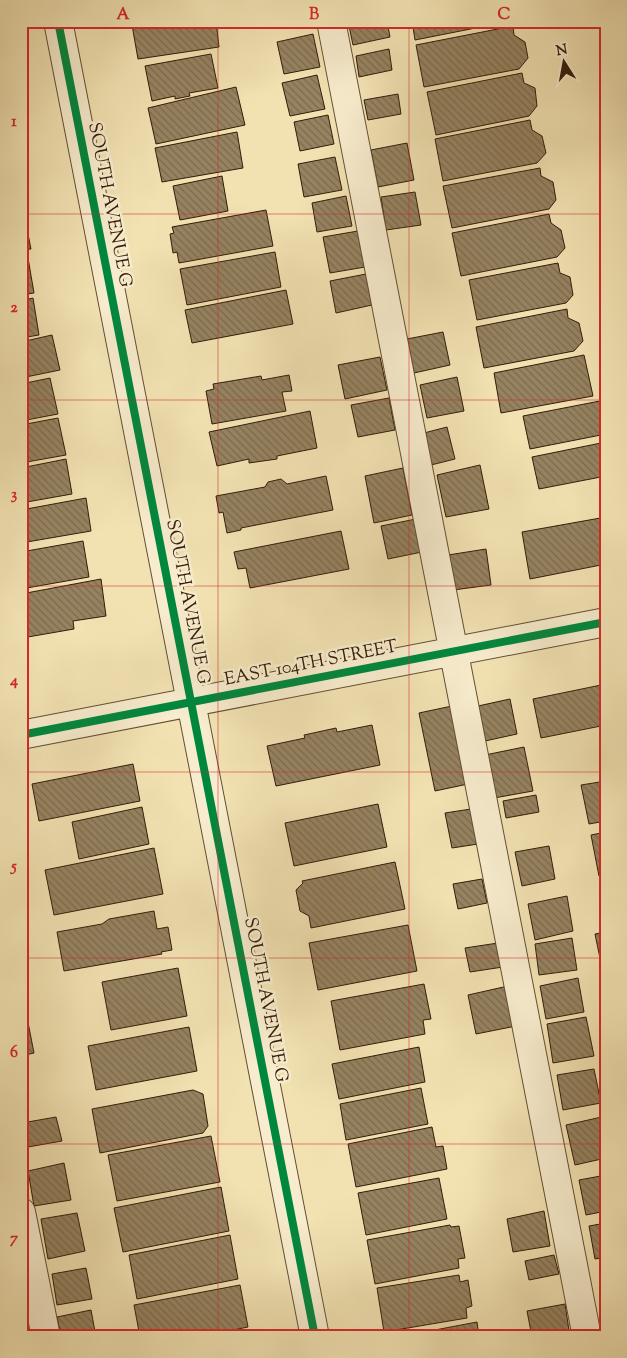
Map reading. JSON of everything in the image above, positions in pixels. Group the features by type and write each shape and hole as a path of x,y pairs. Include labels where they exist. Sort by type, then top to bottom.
{"street":[{"name":"SOUTH AVENUE G","path":"58,21 316,1337"},
{"path":"331,21 587,1337"},
{"name":"EAST 104TH STREET","path":"21,735 606,622"},
{"path":"21,1212 46,1337"}],"building":[{"path":"158,21 216,21 219,47 138,59 132,25"},
{"path":"348,21 387,21 390,37 353,45"},
{"path":"412,21 511,21 415,40"},
{"path":"513,26 514,35 525,42 528,58 519,69 424,87 416,45"},
{"path":"313,34 320,67 284,74 277,42"},
{"path":"389,49 392,70 359,77 356,56"},
{"path":"211,54 218,88 189,93 190,96 175,99 175,96 152,101 145,66"},
{"path":"522,73 524,83 535,88 537,106 529,116 436,135 427,92"},
{"path":"317,75 325,109 290,116 282,83"},
{"path":"236,87 245,125 156,144 148,108"},
{"path":"398,94 401,114 368,120 364,100"},
{"path":"328,115 334,144 300,151 294,122"},
{"path":"530,120 532,130 542,136 546,153 537,163 443,181 435,139"},
{"path":"237,132 243,168 162,182 155,148"},
{"path":"407,143 414,180 378,187 371,150"},
{"path":"335,157 342,190 304,197 298,164"},
{"path":"540,168 541,176 553,182 556,200 549,209 452,228 443,186"},
{"path":"222,176 228,211 180,220 173,186"},
{"path":"415,192 421,225 386,230 381,197"},
{"path":"346,196 352,226 317,232 312,203"},
{"path":"266,210 273,246 179,263 177,252 173,253 170,234 174,233 172,227"},
{"path":"549,214 551,223 561,230 565,248 557,257 461,276 452,233"},
{"path":"24,215 31,249 21,250 21,216"},
{"path":"358,231 365,267 330,273 323,237"},
{"path":"275,252 281,287 187,305 180,269"},
{"path":"28,258 34,293 21,295 21,259"},
{"path":"558,263 560,273 570,277 573,295 566,303 477,320 469,280"},
{"path":"366,274 372,305 336,313 330,281"},
{"path":"286,290 293,324 192,343 185,310"},
{"path":"33,298 39,335 21,338 21,303 25,303 25,300"},
{"path":"567,309 568,318 579,323 583,341 574,351 484,368 476,327"},
{"path":"443,332 450,365 414,373 407,339"},
{"path":"52,335 60,370 21,378 21,342"},
{"path":"584,355 593,396 501,413 494,373"},
{"path":"380,357 387,390 345,399 338,365"},
{"path":"289,375 292,391 282,392 286,411 212,424 206,391 214,389 213,384 261,376 262,380"},
{"path":"457,377 464,411 427,418 420,385"},
{"path":"50,378 58,414 21,421 21,384"},
{"path":"389,398 395,430 358,437 351,405"},
{"path":"605,400 606,434 530,449 523,416"},
{"path":"310,411 317,448 277,456 277,459 249,463 249,459 217,466 209,432"},
{"path":"58,418 66,455 21,463 21,425"},
{"path":"447,427 455,459 431,465 424,433"},
{"path":"606,442 606,476 539,489 532,457"},
{"path":"66,459 72,494 21,503 21,468"},
{"path":"480,465 489,509 446,517 437,475"},
{"path":"403,468 412,515 374,523 365,476"},
{"path":"326,476 333,510 241,528 241,530 227,533 223,512 219,513 216,496 265,487 268,482 281,479 287,484"},
{"path":"86,498 91,531 21,543 21,510"},
{"path":"606,517 606,564 530,579 522,532"},
{"path":"416,519 422,552 388,559 381,526"},
{"path":"341,531 349,569 250,588 246,568 238,569 234,552"},
{"path":"83,541 89,577 21,589 21,552"},
{"path":"486,549 491,585 453,590 448,555"},
{"path":"101,579 106,616 73,621 74,629 22,638 21,594"},
{"path":"606,684 606,725 541,738 533,699"},
{"path":"510,699 517,734 485,741 478,706"},
{"path":"452,706 468,784 435,791 419,713"},
{"path":"372,725 380,765 276,786 267,746 305,738 304,735 336,728 337,732"},
{"path":"524,747 533,791 494,798 485,755"},
{"path":"133,764 140,801 39,821 32,784"},
{"path":"606,781 606,821 589,824 581,785"},
{"path":"536,795 539,812 506,818 503,801"},
{"path":"378,804 387,847 294,866 285,823"},
{"path":"142,807 149,844 79,859 72,822"},
{"path":"471,809 478,844 452,848 445,813"},
{"path":"606,832 606,875 599,876 591,835"},
{"path":"549,846 555,879 522,886 515,852"},
{"path":"154,848 163,894 54,915 45,870"},
{"path":"395,862 405,909 311,928 309,916 300,911 296,890 303,883 302,881"},
{"path":"482,879 487,903 458,909 453,884"},
{"path":"606,888 606,919 600,889"},
{"path":"567,896 573,931 535,940 528,904"},
{"path":"154,911 157,929 168,927 172,950 161,952 162,954 64,971 57,932 102,924 109,919"},
{"path":"408,925 417,971 318,990 309,943"},
{"path":"606,932 606,967 602,968 595,934"},
{"path":"572,938 577,970 539,975 535,944"},
{"path":"498,943 503,967 470,972 465,948"},
{"path":"21,963 27,994 21,995"},
{"path":"178,968 187,1016 111,1030 102,982"},
{"path":"578,978 584,1012 546,1019 540,986"},
{"path":"424,984 431,1019 423,1020 425,1034 340,1050 331,1001"},
{"path":"508,986 516,1026 476,1034 468,995"},
{"path":"25,1007 34,1053 21,1056 21,1008"},
{"path":"586,1017 594,1056 553,1063 547,1024"},
{"path":"189,1027 197,1071 96,1090 88,1046"},
{"path":"419,1047 425,1082 339,1099 332,1064"},
{"path":"594,1069 601,1103 563,1110 557,1075"},
{"path":"421,1088 428,1124 346,1140 340,1104"},
{"path":"193,1090 203,1094 208,1126 203,1133 100,1153 92,1109"},
{"path":"606,1116 606,1158 575,1165 566,1125"},
{"path":"56,1117 62,1141 28,1147 22,1123"},
{"path":"432,1127 436,1147 443,1146 447,1169 356,1187 348,1144"},
{"path":"211,1136 220,1182 117,1201 108,1155"},
{"path":"64,1163 71,1200 34,1206 28,1171"},
{"path":"606,1175 606,1211 586,1215 579,1180"},
{"path":"439,1178 447,1219 366,1235 358,1193"},
{"path":"221,1187 229,1231 123,1252 114,1208"},
{"path":"544,1211 550,1246 513,1252 507,1219"},
{"path":"77,1213 85,1251 48,1259 41,1219"},
{"path":"606,1223 606,1257 595,1259 589,1226"},
{"path":"450,1225 451,1227 459,1226 465,1258 458,1259 459,1268 375,1284 367,1240"},
{"path":"230,1235 238,1279 137,1299 129,1255"},
{"path":"554,1255 559,1274 529,1280 525,1261"},
{"path":"86,1268 92,1299 57,1305 52,1274"},
{"path":"459,1275 460,1282 468,1280 472,1306 466,1308 467,1318 384,1332 377,1288"},
{"path":"240,1285 248,1327 199,1337 140,1337 134,1305"},
{"path":"565,1304 570,1337 532,1337 527,1311"},
{"path":"91,1310 96,1337 61,1337 57,1317"},
{"path":"477,1322 479,1337 398,1337"}],"cycle path":[{"path":"58,21 315,1337"},
{"path":"21,735 606,622"}]}
